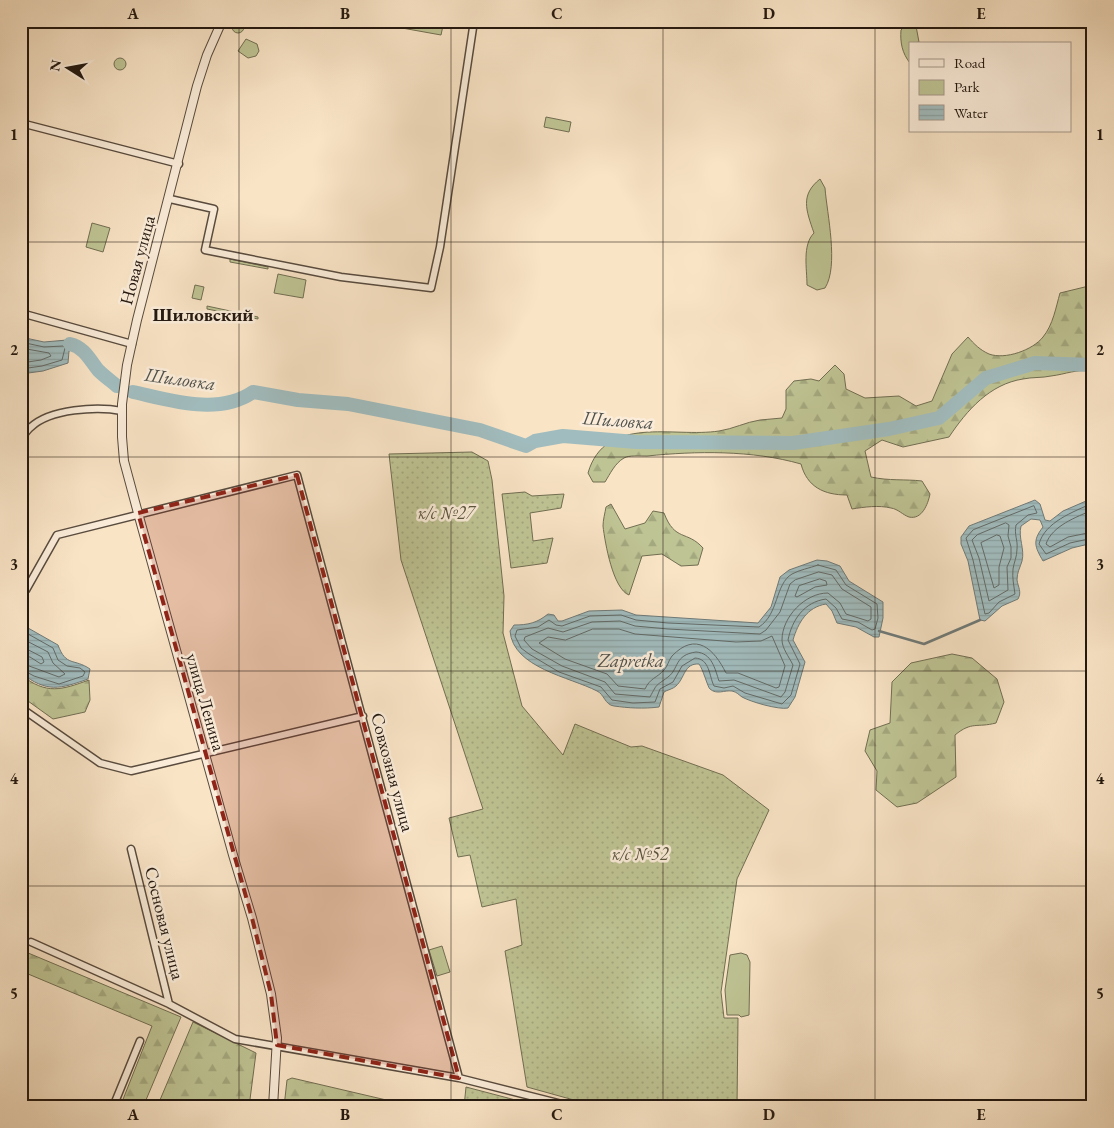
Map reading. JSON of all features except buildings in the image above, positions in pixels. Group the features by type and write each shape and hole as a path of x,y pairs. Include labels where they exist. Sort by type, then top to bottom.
{"street":[{"name":"Новая улица","path":"127,365 200,78 222,21"},
{"path":"170,199 214,209 205,250 341,277 431,288 440,246 474,21"},
{"path":"21,123 179,164"},
{"path":"21,313 132,344"},
{"name":"улица Ленина","path":"127,365 122,408 124,462 204,753 252,918 271,994 277,1045 273,1107"},
{"path":"21,439 31,426 61,412 122,408"},
{"name":"Совхозная улица","path":"138,513 296,475 363,716 458,1078"},
{"path":"26,590 57,535 138,513"},
{"path":"21,708 100,763 131,771 363,716"},
{"name":"Сосновая улица","path":"131,849 169,1004"},
{"path":"31,942 169,1004 235,1039 458,1078 574,1107"},
{"path":"113,1107 140,1041"}],"highlighted area":[{"path":"297,475 459,1078 277,1045 271,994 252,918 138,513"}],"green space":[{"path":"236,21 240,21 244,27 240,33 236,33 232,29 232,25"},
{"path":"404,21 444,21 441,35 402,28"},
{"path":"906,25 916,26 919,42 909,42 909,61 903,51 901,30"},
{"path":"246,39 257,44 259,51 256,56 248,58 238,51"},
{"path":"120,58 126,64 120,70 114,64"},
{"path":"546,117 571,122 569,132 544,127"},
{"path":"820,179 825,188 832,254 829,278 825,288 817,290 807,285 807,251 810,238 814,233 806,203 810,191"},
{"path":"92,223 110,228 103,252 86,247"},
{"path":"230,259 268,267 268,269 230,262"},
{"path":"278,274 306,280 303,298 274,293"},
{"path":"195,285 204,287 201,300 192,298"},
{"path":"1093,285 1093,371 1076,371 1011,382 1000,386 980,400 949,437 903,447 882,440 865,451 871,477 922,481 930,494 924,510 917,516 909,517 886,507 852,509 847,495 824,491 812,484 807,479 801,464 763,456 685,453 632,456 624,458 618,463 605,482 593,482 588,473 597,455 609,443 625,436 643,432 719,431 755,421 782,418 786,409 786,390 794,381 811,379 819,381 835,365 844,374 846,389 865,398 899,396 916,406 932,401 952,354 968,337 983,351 996,356 1010,355 1026,350 1043,337 1049,327 1060,293"},
{"path":"207,306 258,317 258,319 207,309"},
{"name":"к/с №52","path":"472,452 488,461 492,480 504,596 503,633 522,706 563,755 575,724 631,747 642,746 723,775 769,810 737,879 721,992 724,1018 738,1018 737,1107 599,1107 527,1087 505,951 522,945 516,899 482,907 470,855 458,857 449,818 483,809 401,560 389,454"},
{"path":"525,492 532,496 564,494 561,508 530,513 533,541 553,538 547,563 511,568 502,494"},
{"path":"611,504 625,529 645,523 653,511 664,513 672,528 692,539 703,548 698,565 681,566 662,554 642,556 629,595 623,591 614,575 603,526 606,507"},
{"path":"952,654 972,658 997,679 1004,702 996,723 970,726 955,735 956,777 917,803 897,807 876,790 877,771 865,751 870,730 890,723 892,682 911,663"},
{"path":"21,675 39,686 54,689 89,680 90,700 85,712 53,719 21,696"},
{"path":"442,946 450,972 437,976 429,950"},
{"path":"21,950 181,1017 143,1107 120,1107 152,1026 21,971"},
{"path":"741,953 747,955 750,962 749,1015 741,1017 739,1015 727,1015 725,990 730,955"},
{"path":"193,1022 256,1053 249,1107 157,1107"},
{"path":"292,1078 412,1107 284,1107 287,1080"},
{"path":"466,1087 523,1102 522,1107 464,1107"}],"water":[{"path":"21,337 44,342 67,340 84,346 85,353 75,349 69,351 68,363 43,371 21,374"},
{"path":"1093,498 1093,543 1072,548 1043,561 1036,544 1037,536 1043,527 1040,520 1031,519 1021,526 1020,535 1023,557 1017,580 1020,592 1018,599 1002,606 985,621 980,620 968,561 961,544 961,537 969,526 1035,500 1040,504 1045,520 1050,521 1063,511"},
{"name":"Zapretka","path":"817,560 827,561 840,566 849,581 883,602 883,618 879,637 874,637 856,627 837,623 832,611 826,604 809,612 801,622 793,640 805,662 795,697 788,708 778,708 758,703 732,691 713,691 709,688 699,664 690,666 676,686 664,692 659,707 619,707 611,705 597,691 544,670 532,663 513,644 510,631 514,625 532,623 548,614 554,615 558,621 562,621 589,611 622,610 636,615 758,623 771,607 780,577 789,570"},
{"path":"21,624 58,645 67,659 90,669 88,679 61,687 54,687 38,684 21,673"}],"waterway":[{"name":"Шиловка","path":"70,344 83,351 98,370 117,386"},
{"name":"Шиловка","path":"133,392 178,402 209,405 239,399 253,392 298,400 348,404 480,430 526,446 535,441 563,436 636,442 793,443 889,429 939,418 986,378 1035,363 1093,365"},
{"path":"879,631 924,644 980,620"}],"district":[{"name":"Шиловский","path":"203,314"}],"park label":[{"name":"к/с №27","path":"446,512"}]}
